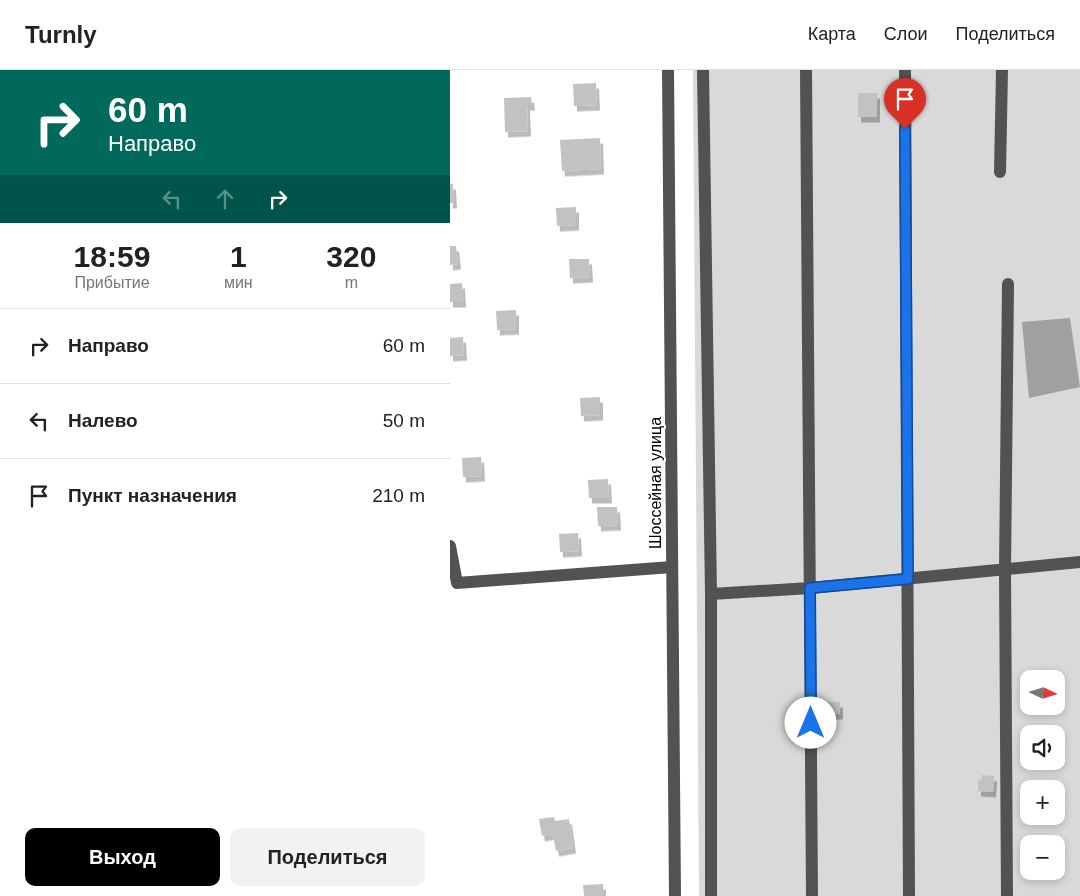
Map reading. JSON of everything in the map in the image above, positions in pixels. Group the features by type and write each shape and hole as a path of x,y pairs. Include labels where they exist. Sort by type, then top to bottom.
{"street":[{"name":"Шоссейная улица","path":"668,70 675,896"},
{"path":"703,70 711,594 711,896"},
{"path":"806,70 812,896"},
{"path":"904,70 908,579 908,896"},
{"path":"1000,172 1002,70"},
{"path":"1007,896 1005,570 1008,284"},
{"path":"450,546 457,582 672,567"},
{"path":"711,594 810,588 1080,562"}],"shaded area":[{"path":"693,70 1080,70 1080,896 699,896"},
{"path":"1070,318 1080,387 1029,398 1022,322"}],"building":[{"path":"596,83 597,105 574,106 573,84"},
{"path":"858,93 877,93 877,117 858,117"},
{"path":"531,97 532,105 527,105 528,131 505,132 504,98"},
{"path":"600,138 601,169 562,171 560,140"},
{"path":"450,184 453,184 454,203 450,203"},
{"path":"576,207 576,225 557,226 556,208"},
{"path":"450,246 456,246 458,264 450,265"},
{"path":"569,259 589,259 590,277 570,278"},
{"path":"462,283 463,302 450,302 450,284"},
{"path":"516,310 516,329 497,330 496,311"},
{"path":"463,337 464,355 450,356 450,338"},
{"path":"600,397 600,415 581,416 580,398"},
{"path":"481,457 482,476 463,477 462,458"},
{"path":"608,479 609,498 589,498 588,480"},
{"path":"597,507 617,507 618,525 598,526"},
{"path":"578,533 579,551 560,552 559,534"},
{"path":"822,702 840,702 840,714 822,714"},
{"path":"982,775 994,776 993,792 978,791 978,780 981,781"},
{"path":"554,817 555,821 569,819 573,848 556,851 553,834 542,836 539,819"},
{"path":"603,884 603,896 584,896 583,885"}],"route":[{"path":"811,723 810,588 908,579 905,129"}]}
